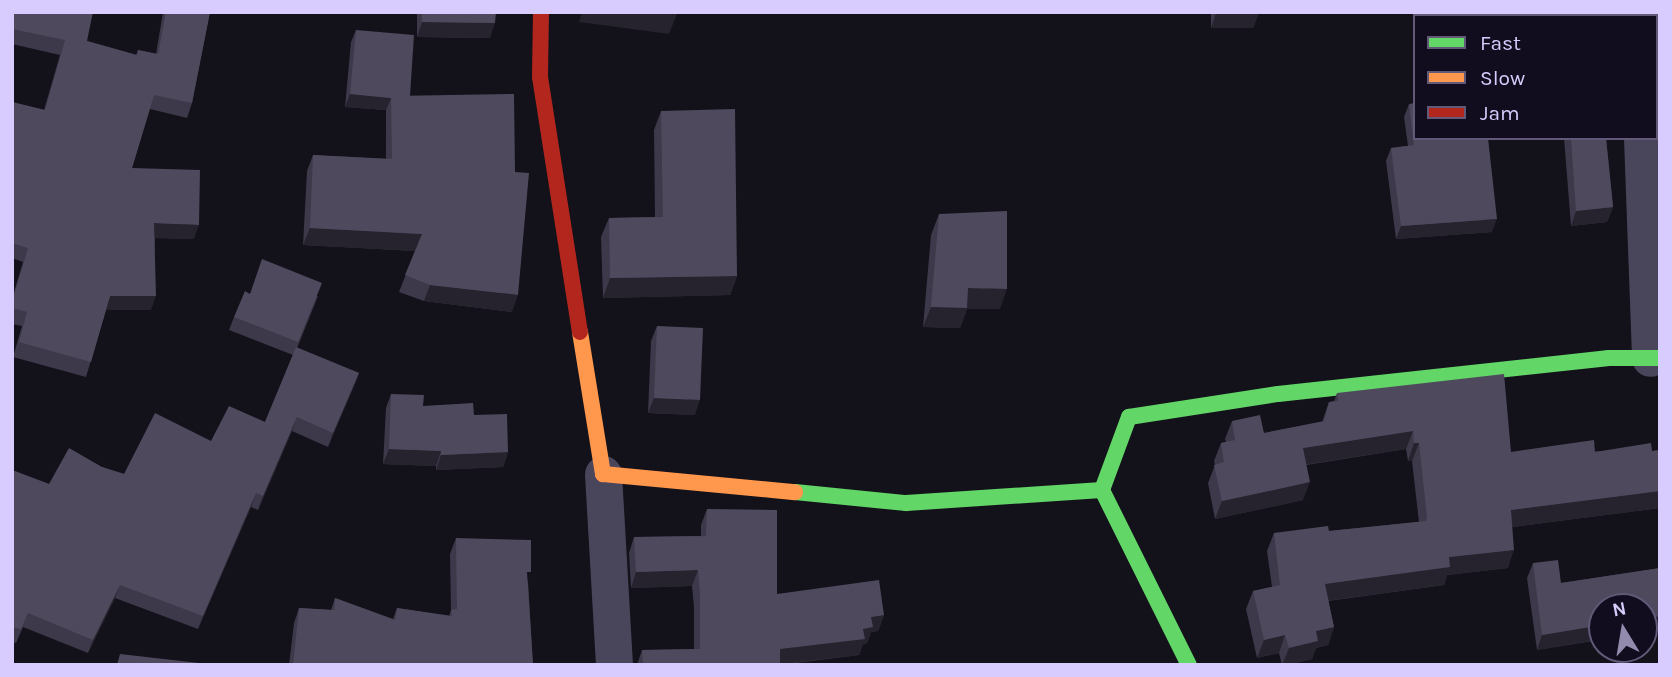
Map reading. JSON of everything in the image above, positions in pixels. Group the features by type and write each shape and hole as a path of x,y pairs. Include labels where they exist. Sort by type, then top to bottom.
{"street":[{"path":"541,12 540,77 603,474 614,665"},
{"path":"1189,665 1102,491 1129,418 1278,394 1609,358 1655,358 1642,140"},
{"path":"603,474 906,503 1102,491"}],"building":[{"path":"12,12 93,12 87,41 137,55 138,50 158,54 166,12 210,12 192,103 154,95 132,168 200,170 199,225 154,223 156,296 110,296 91,362 19,342 27,312 12,308 12,302 28,248 12,243 12,102 45,110 65,40 12,29"},
{"path":"422,12 496,12 495,23 422,22"},
{"path":"1259,12 1259,13 1216,13"},
{"path":"356,30 414,35 410,96 391,98 350,94"},
{"path":"514,94 515,172 529,173 518,295 430,285 405,275 422,234 310,228 313,155 392,159 391,96"},
{"path":"1413,103 1413,137 1409,104"},
{"path":"735,109 737,276 610,278 609,218 663,217 661,111"},
{"path":"1413,140 1488,140 1497,219 1401,226 1391,148 1414,145"},
{"path":"1571,140 1606,140 1613,207 1576,211"},
{"path":"1007,211 1007,289 968,288 967,308 931,307 939,214"},
{"path":"262,259 322,283 298,342 234,317 245,291 250,294"},
{"path":"657,326 703,328 700,400 654,398"},
{"path":"296,347 359,373 333,433 297,417 263,496 256,493 203,616 120,585 93,640 28,613 21,629 12,627 12,470 49,484 69,448 102,467 124,474 155,413 211,441 229,406 265,422"},
{"path":"1504,374 1511,452 1594,440 1595,452 1651,443 1652,451 1660,450 1660,491 1511,510 1514,550 1449,557 1450,567 1325,584 1334,627 1316,631 1318,641 1289,648 1285,635 1264,640 1253,591 1280,585 1274,533 1328,526 1329,531 1426,521 1419,443 1414,443 1413,431 1303,448 1310,482 1222,501 1214,465 1224,462 1221,443 1235,440 1232,421 1260,415 1264,433 1324,421 1329,402 1338,401 1337,393"},
{"path":"391,394 424,395 423,406 473,403 474,415 507,414 508,452 441,455 441,451 389,449"},
{"path":"707,509 777,510 777,594 879,580 884,615 871,617 873,627 863,629 865,639 780,649 780,665 643,665 642,650 700,649 700,592 698,570 636,572 634,537 706,536"},
{"path":"456,538 531,540 531,572 527,572 533,665 293,665 299,608 334,610 335,598 395,620 397,608 452,616 451,610 457,609"},
{"path":"1558,560 1561,583 1660,568 1660,616 1658,593 1588,593 1588,627 1542,635 1533,563"},
{"path":"120,654 208,664 208,665 117,665"}],"traffic: fast":[{"path":"1102,490 1129,417 1278,394 1609,358 1660,358"},
{"path":"795,492 906,503 1102,490 1189,665"}],"traffic: slow":[{"path":"580,332 603,474 795,492"}],"traffic: jam":[{"path":"541,12 540,77 580,332"}]}
